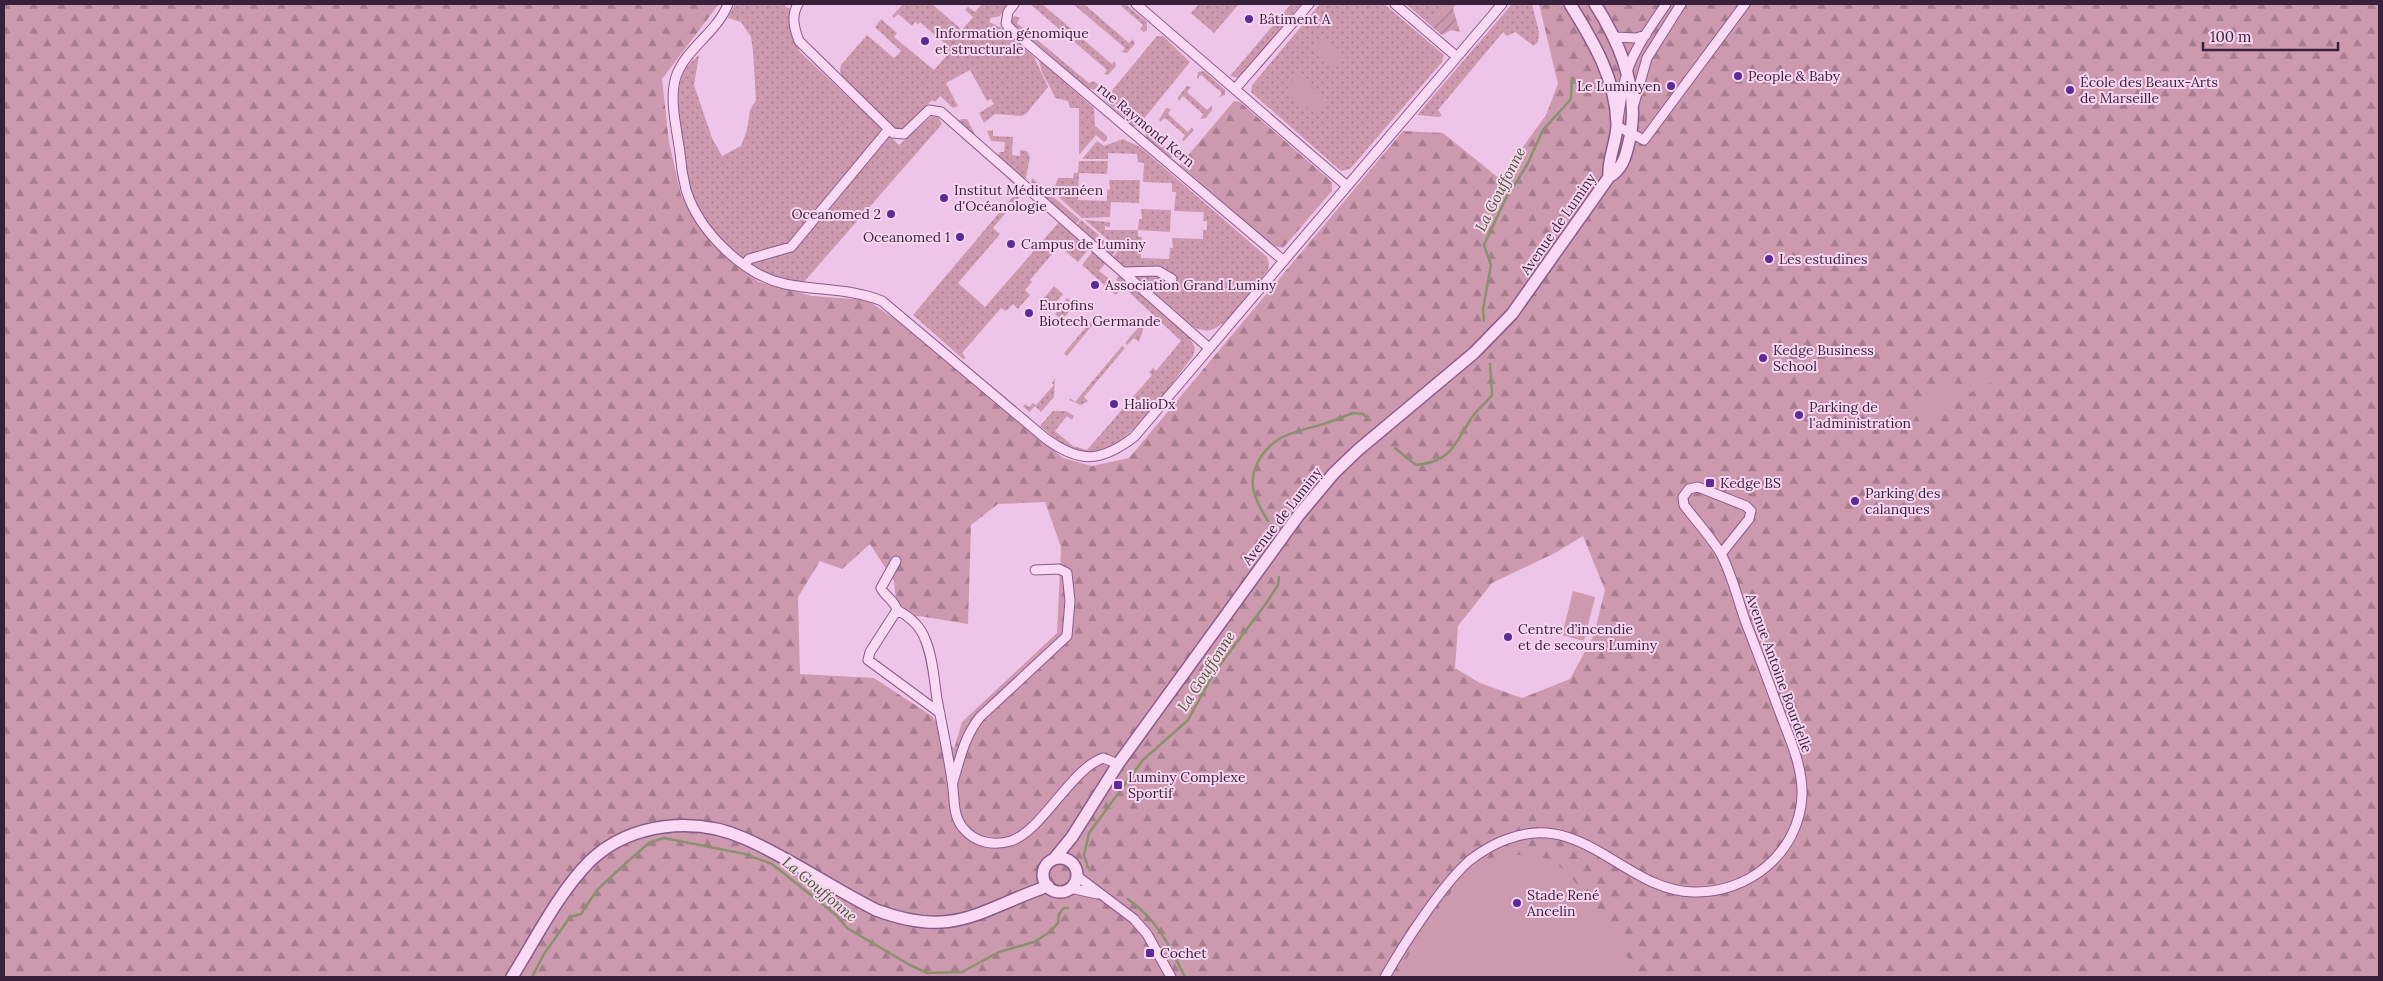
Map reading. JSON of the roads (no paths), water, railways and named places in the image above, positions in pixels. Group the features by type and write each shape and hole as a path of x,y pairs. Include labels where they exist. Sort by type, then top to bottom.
{"street":[{"path":"728,4 718,22 677,73 673,89 682,169 687,191 696,211 708,230 744,264 759,274 783,284 853,291 882,301 1045,438 1069,453 1087,458 1104,455 1120,448 1134,437 1502,4"},
{"path":"798,4 795,10 794,30 799,41 889,129 898,135 904,134 929,110 941,112 1209,348"},
{"name":"rue Raymond Kern","path":"1014,4 1008,12 1006,24 1015,33 1284,261"},
{"path":"1136,4 1347,186"},
{"path":"1235,90 1309,4"},
{"path":"1395,4 1458,57"},
{"name":"Avenue de Luminy","path":"1570,4 1603,60 1614,96 1617,126"},
{"name":"Avenue de Luminy","path":"1054,858 1072,837 1118,764 1298,516 1320,489 1358,450 1474,353 1512,314 1609,177 1618,172 1632,134 1633,109 1628,70 1614,37 1595,4"},
{"name":"Avenue de Luminy","path":"1609,177 1608,169 1628,70 1646,35 1666,4"},
{"name":"Avenue de Luminy","path":"1633,109 1647,58 1681,4"},
{"path":"1617,126 1644,140 1652,132 1745,4"},
{"path":"1614,37 1636,38 1646,35"},
{"path":"744,264 749,260 791,247 889,129"},
{"path":"1123,272 1158,272 1172,279"},
{"name":"Avenue Antoine Bourdelle","path":"1386,977 1396,959 1451,882 1470,861 1511,838 1533,833 1564,835 1584,843 1652,881 1677,890 1690,892 1717,890 1741,883 1761,871 1784,848 1799,815 1802,795 1796,757 1721,554 1684,505 1683,497 1694,487 1698,486 1746,506 1751,511 1749,519 1721,554"},
{"path":"896,561 881,588 895,602 897,610 918,626 925,638 929,650 953,784 955,811 962,828 985,843 1004,843 1022,834 1090,764 1103,758 1118,764"},
{"path":"953,784 965,740 971,728 980,717 1067,636 1070,620 1069,577 1064,571 1059,569 1035,570"},
{"path":"897,610 870,652 868,660 940,714"},
{"path":"512,977 571,883 591,861 627,838 655,828 684,825 730,832 763,847 870,907 908,920 947,922 968,918 1023,894 1048,886"},
{"name":"Avenue de Luminy","path":"1070,861 1072,837"},
{"path":"1023,894 1043,875 1047,863 1054,858 1070,861 1075,867 1076,876 1070,888"},
{"path":"1043,875 1048,886 1059,891 1070,888 1099,894"},
{"path":"1076,876 1134,919 1147,934 1171,977"}],"waterway":[{"name":"La Gouffonne","path":"1484,321 1483,309 1491,265 1484,245 1506,198 1527,165 1543,130 1571,99 1572,78"},
{"name":"La Gouffonne","path":"1395,448 1416,465 1438,460 1446,455 1457,442 1473,416 1492,395 1490,364"},
{"name":"La Gouffonne","path":"1268,521 1256,499 1253,476 1259,460 1271,445 1285,436 1353,413 1363,414 1369,419"},
{"name":"La Gouffonne","path":"1088,868 1084,855 1089,833 1143,760 1188,720 1214,673 1278,585 1279,577"},
{"name":"La Gouffonne","path":"532,977 544,954 570,917 581,914 597,890 649,843 664,838 745,854 772,864 836,915 847,928 927,973 962,972 999,952 1034,942 1050,932 1058,923 1059,914 1064,908 1068,908"},
{"path":"1128,899 1156,926 1168,944 1185,977"}],"place":[{"name":"Bâtiment A","path":"1249,19"},
{"name":"Information génomique et structurale","path":"925,41"},
{"name":"People & Baby","path":"1738,76"},
{"name":"Le Luminyen","path":"1671,86"},
{"name":"École des Beaux-Arts de Marseille","path":"2070,90"},
{"name":"Institut Méditerranéen d'Océanologie","path":"944,198"},
{"name":"Oceanomed 2","path":"891,214"},
{"name":"Oceanomed 1","path":"960,237"},
{"name":"Campus de Luminy","path":"1011,244"},
{"name":"Les estudines","path":"1769,259"},
{"name":"Association Grand Luminy","path":"1095,285"},
{"name":"Eurofins Biotech Germande","path":"1029,313"},
{"name":"Kedge Business School","path":"1763,358"},
{"name":"HalioDx","path":"1114,404"},
{"name":"Parking de l'administration","path":"1799,415"},
{"name":"Kedge BS","path":"1710,483"},
{"name":"Parking des calanques","path":"1855,501"},
{"name":"Centre d’incendie et de secours Luminy","path":"1508,637"},
{"name":"Luminy Complexe Sportif","path":"1118,785"},
{"name":"Stade René Ancelin","path":"1517,903"},
{"name":"Cochet","path":"1150,953"}]}
